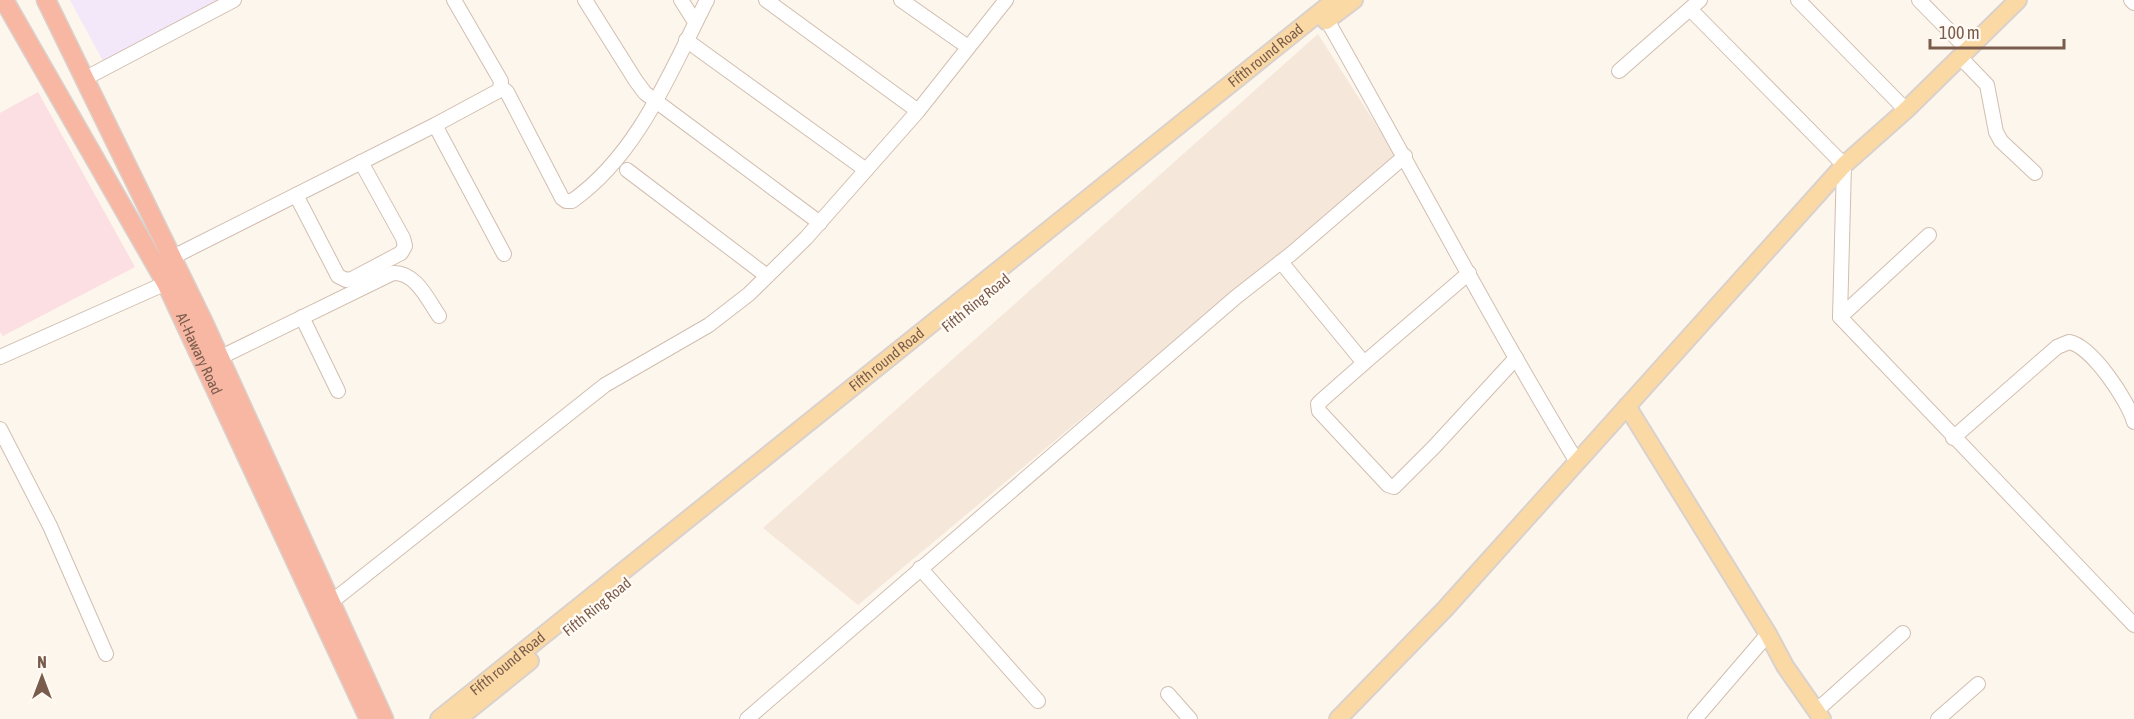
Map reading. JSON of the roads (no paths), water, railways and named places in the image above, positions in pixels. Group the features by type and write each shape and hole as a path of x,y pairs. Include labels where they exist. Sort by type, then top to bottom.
{"highway":[{"name":"Al-Hawary Road","path":"4,0 219,358 384,719"},
{"name":"Al-Hawary Road","path":"46,0 171,258 173,280 369,719"}],"main road":[{"name":"Fifth Ring Road","path":"458,719 1325,7 1354,0"},
{"path":"1338,719 1445,609 1844,165 1906,110 2019,0"},
{"path":"1627,406 1768,634 1785,666 1819,715"},
{"name":"Fifth round Road","path":"439,719 772,459"},
{"path":"374,699 392,719"}],"street":[{"path":"84,79 234,0"},
{"path":"585,0 645,93 820,223"},
{"path":"681,0 695,22"},
{"path":"501,87 507,92 562,198 569,202 618,159 655,100 706,0"},
{"path":"766,0 918,111"},
{"path":"901,0 968,47"},
{"path":"330,603 597,391 710,325 749,294 820,223 918,111 1006,0"},
{"path":"1798,0 1906,110"},
{"path":"1919,0 1964,53 1987,85 1996,132 2001,141 2035,173"},
{"path":"171,258 497,92 501,87 501,81 457,1"},
{"path":"1619,71 1695,4 1844,165 1840,317 1953,438 2134,625"},
{"path":"1325,7 1516,358 1577,462"},
{"path":"686,40 866,170"},
{"path":"435,125 504,254"},
{"path":"747,719 1236,297 1281,262 1405,156"},
{"path":"296,195 338,276 346,280 352,279 401,253 405,246 403,238 361,162"},
{"path":"627,170 767,276"},
{"path":"1840,317 1929,235"},
{"path":"1281,262 1364,363"},
{"path":"219,358 388,274 398,273 413,280 439,316"},
{"path":"1469,273 1322,399 1318,404 1319,411 1388,485 1394,487 1516,358"},
{"path":"0,357 173,280"},
{"path":"302,317 338,391"},
{"path":"1953,438 2057,347 2069,342 2082,347 2110,378 2134,422"},
{"path":"0,429 50,526 106,654"},
{"path":"920,568 1038,701"},
{"path":"1819,715 1903,633"},
{"path":"1695,719 1768,634"},
{"path":"1938,719 1978,684"},
{"path":"1168,694 1190,719"}]}
